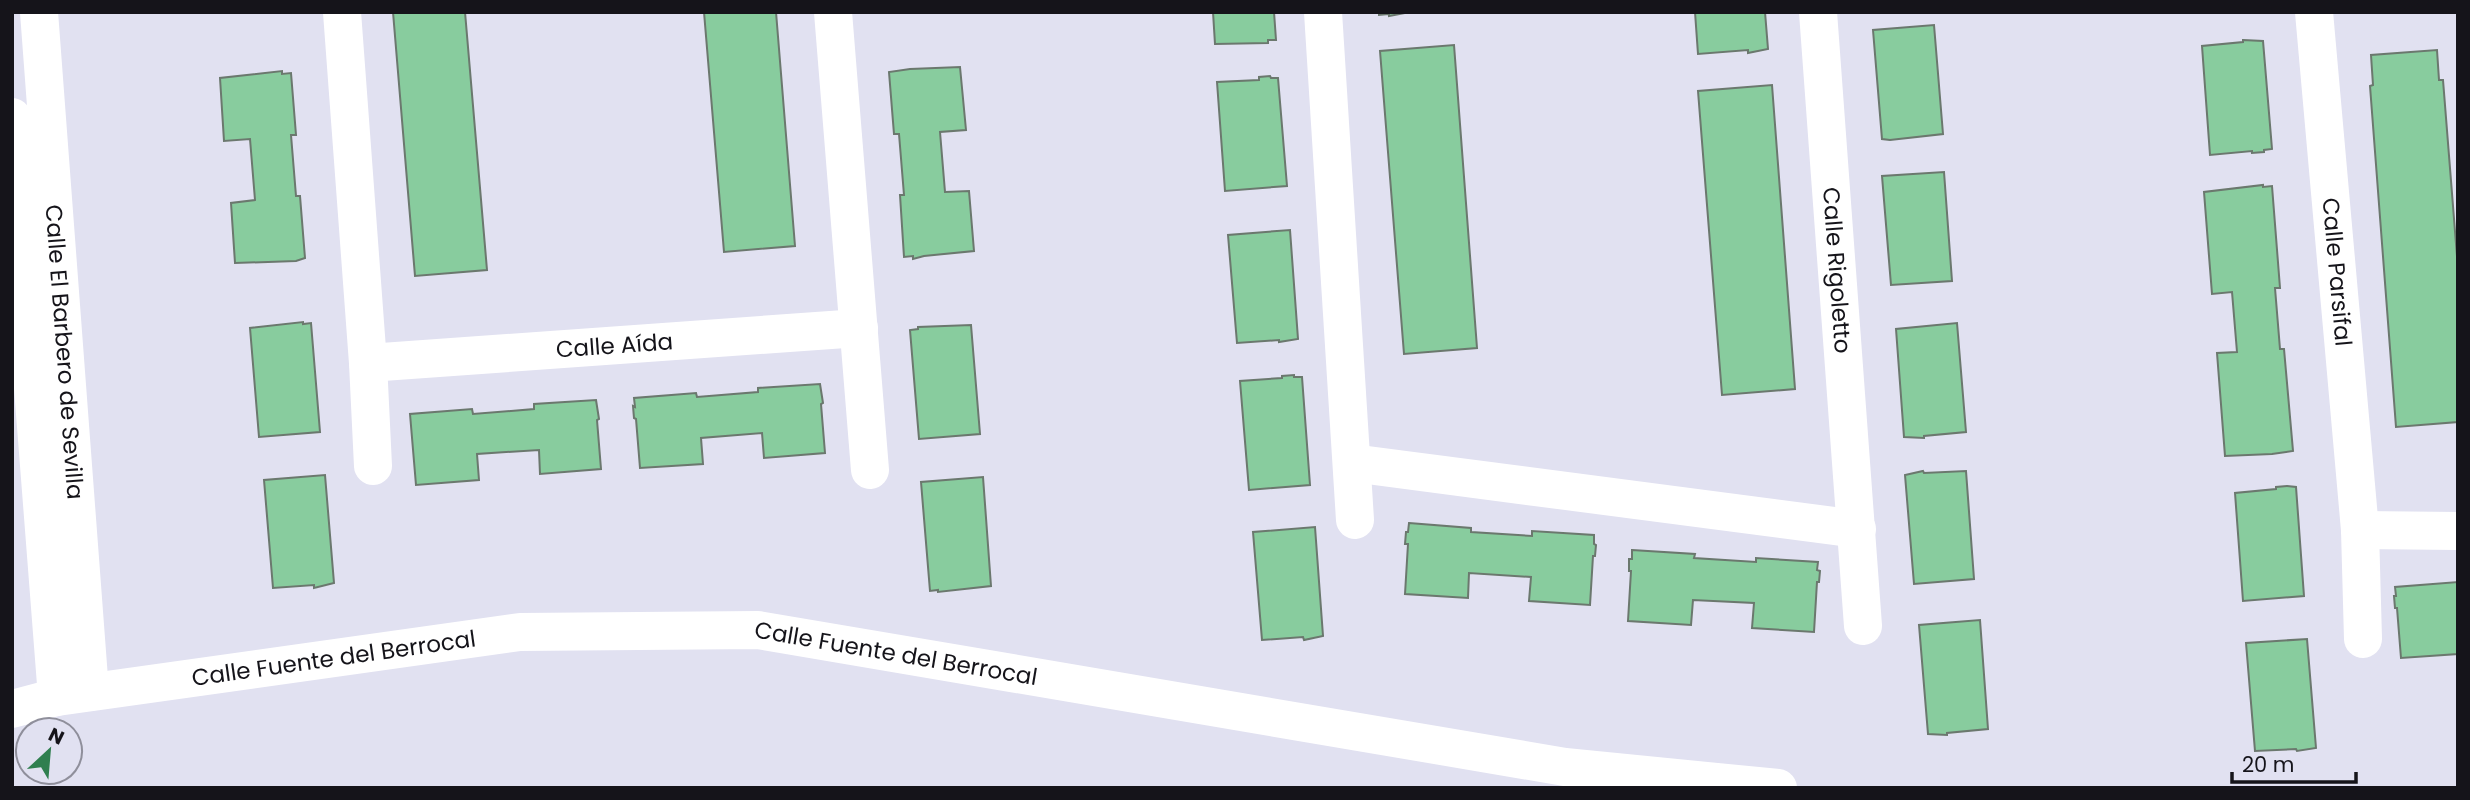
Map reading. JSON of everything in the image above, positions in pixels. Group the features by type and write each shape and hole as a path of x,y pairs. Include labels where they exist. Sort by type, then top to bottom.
{"street":[{"name":"Calle El Barbero de Sevilla","path":"39,12 74,694"},
{"path":"342,12 373,466"},
{"path":"833,12 870,470"},
{"path":"1323,12 1355,520"},
{"name":"Calle Rigoletto","path":"1818,12 1863,626"},
{"name":"Calle Parsifal","path":"2314,12 2360,530 2363,639"},
{"name":"Calle El Barbero de Sevilla","path":"12,117 74,694"},
{"name":"Calle Aída","path":"368,363 859,328"},
{"path":"1352,463 1857,529"},
{"path":"2360,530 2458,531"},
{"name":"Calle Fuente del Berrocal","path":"12,709 74,694 520,632 758,631 1565,767 1778,788"}],"building":[{"path":"393,12 465,12 487,270 415,276"},
{"path":"704,12 776,12 795,246 724,252"},
{"path":"1213,12 1274,12 1276,40 1268,40 1268,43 1215,44"},
{"path":"1379,12 1410,12 1389,16 1379,15"},
{"path":"1695,12 1765,12 1768,49 1748,53 1748,50 1698,54"},
{"path":"1934,25 1943,134 1882,139 1873,30"},
{"path":"2243,40 2263,41 2272,149 2264,152 2210,155 2202,46"},
{"path":"1454,45 1477,348 1404,354 1380,51"},
{"path":"2437,50 2439,80 2443,80 2458,269 2458,422 2396,427 2370,86 2373,85 2371,55"},
{"path":"960,67 966,130 940,132 945,192 969,191 974,251 913,259 913,256 904,257 900,195 904,195 899,134 894,134 889,72"},
{"path":"282,71 282,74 291,73 296,135 291,135 305,258 296,261 235,263 231,203 255,200 250,139 224,141 220,78"},
{"path":"1259,77 1278,78 1287,186 1225,191 1217,82 1259,80"},
{"path":"1772,85 1795,389 1722,395 1698,91"},
{"path":"1944,172 1952,281 1891,285 1882,176"},
{"path":"2272,186 2280,288 2275,288 2280,349 2284,349 2293,451 2225,456 2217,353 2237,352 2232,292 2212,294 2204,192"},
{"path":"1290,230 1298,339 1237,343 1228,235"},
{"path":"311,323 320,432 259,437 250,328"},
{"path":"1957,323 1966,432 1924,438 1904,437 1896,329"},
{"path":"971,325 980,434 919,439 910,330 918,327"},
{"path":"1294,375 1302,377 1310,485 1249,490 1240,381"},
{"path":"820,384 825,453 764,458 762,433 701,438 703,464 640,468 634,398 696,393 697,397 758,392 758,388"},
{"path":"596,400 601,469 540,474 539,450 477,454 479,480 416,485 410,414 472,409 473,414 534,409 534,404"},
{"path":"1923,471 1966,471 1974,579 1914,584 1905,475"},
{"path":"325,475 334,583 314,588 314,585 273,588 264,480"},
{"path":"983,477 991,586 930,591 921,482"},
{"path":"2296,487 2304,596 2243,601 2235,493"},
{"path":"1409,523 1471,528 1471,532 1532,536 1532,531 1594,535 1596,545 1590,605 1529,601 1531,577 1469,573 1468,598 1405,594 1408,544 1405,544"},
{"path":"1315,527 1323,636 1304,640 1303,637 1262,640 1253,532"},
{"path":"1632,550 1756,562 1756,558 1818,562 1817,570 1820,571 1814,632 1752,628 1754,603 1693,600 1691,625 1628,621 1631,571 1629,559 1632,559"},
{"path":"2458,582 2458,654 2401,658 2395,587"},
{"path":"1980,620 1988,729 1947,735 1928,734 1919,625"},
{"path":"2307,639 2316,748 2255,751 2246,643"}]}
